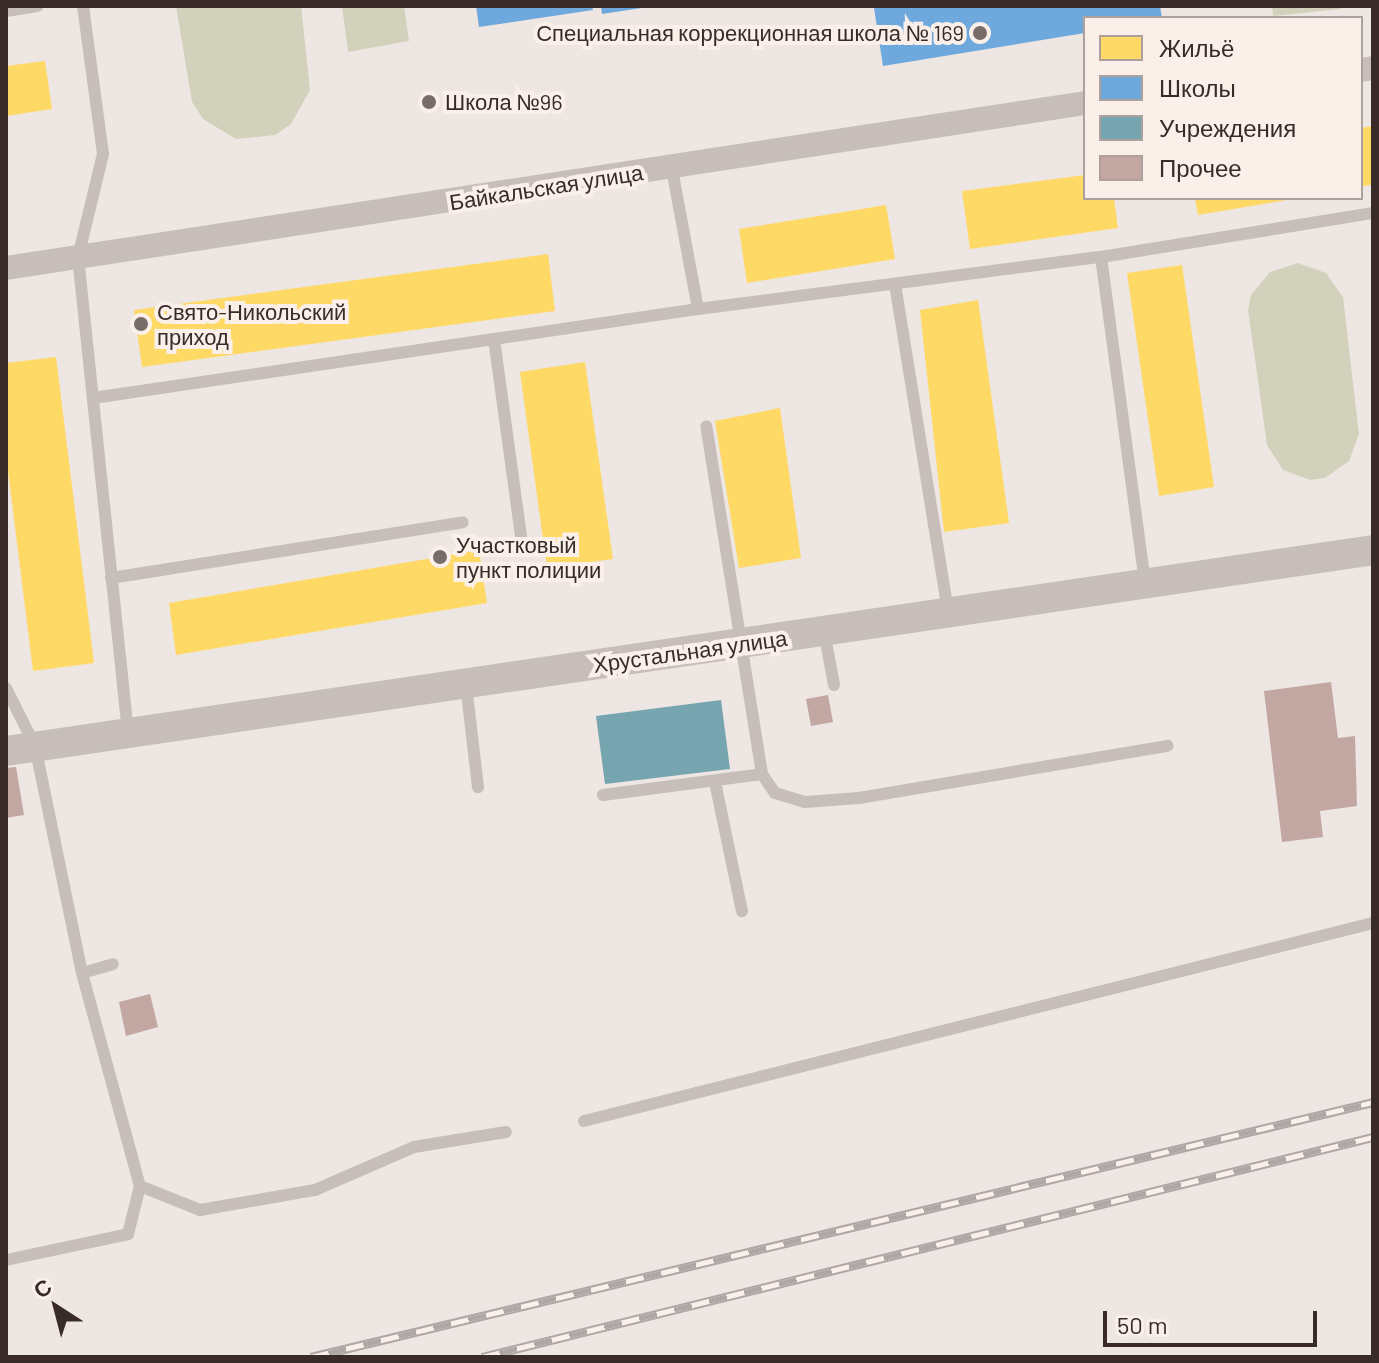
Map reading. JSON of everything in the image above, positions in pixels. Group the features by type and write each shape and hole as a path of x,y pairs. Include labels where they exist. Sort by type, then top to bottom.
{"street":[{"name":"Байкальская улица","path":"6,268 672,169 1083,103"},
{"name":"Хрустальная улица","path":"21,748 1373,550"}],"lane":[{"path":"6,11 38,6"},
{"path":"83,6 103,154 78,257 128,733"},
{"path":"672,169 698,309"},
{"path":"93,398 698,309 1101,257 1373,213"},
{"path":"1101,257 1145,583"},
{"path":"895,284 948,613"},
{"path":"494,339 523,551"},
{"path":"706,426 762,774 775,793 805,802 832,800 1168,746"},
{"path":"111,578 463,522"},
{"path":"824,631 834,685"},
{"path":"466,685 478,787"},
{"path":"6,688 140,1186 128,1234 6,1260"},
{"path":"603,795 762,774"},
{"path":"715,782 742,911"},
{"path":"584,1121 1373,923"},
{"path":"82,973 113,964"},
{"path":"140,1186 200,1210 315,1190 414,1147 506,1132"}],"green space":[{"path":"176,6 301,6 310,90 291,124 275,135 236,139 203,119 192,102"},
{"path":"342,6 404,6 409,41 348,52"},
{"path":"1272,6 1340,6 1341,9 1273,16"},
{"path":"1298,263 1326,273 1343,297 1359,434 1349,461 1325,478 1310,480 1283,470 1267,445 1248,310 1251,295 1270,272"}],"building: Жильё":[{"path":"45,61 52,109 6,116 6,66"},
{"path":"1373,126 1373,184 1363,186 1363,128"},
{"path":"1083,175 1083,200 1114,200 1118,228 970,249 962,191"},
{"path":"1195,200 1287,200 1198,215"},
{"path":"886,205 895,259 747,283 739,229"},
{"path":"548,254 555,311 142,367 134,310"},
{"path":"1182,265 1214,487 1159,496 1127,273"},
{"path":"978,300 1009,523 944,532 920,310"},
{"path":"56,357 94,663 33,671 6,455 6,363"},
{"path":"585,362 613,559 547,568 520,372"},
{"path":"780,408 801,558 739,568 715,421"},
{"path":"479,550 487,603 176,655 169,603"}],"building: Школы":[{"path":"476,6 592,6 593,10 479,27"},
{"path":"601,6 642,6 642,8 602,14"},
{"name":"Специальная коррекционная школа № 169","path":"1160,6 1162,16 1083,16 1083,33 883,66 874,8"}],"building: Учреждения":[{"path":"721,700 730,769 605,784 596,716"}],"building: Прочее":[{"path":"1331,682 1338,738 1355,736 1357,806 1320,811 1323,837 1282,842 1264,691"},
{"path":"828,695 833,722 811,726 806,699"},
{"path":"16,767 24,815 6,818 6,768"},
{"path":"150,994 158,1027 126,1036 119,1002"}],"railway":[{"path":"311,1357 1373,1102"},
{"path":"482,1357 1373,1137"}],"place":[{"name":"Специальная коррекционная школа № 169","path":"980,33"},
{"name":"Школа №96","path":"429,102"},
{"name":"Свято-Никольский приход","path":"141,324"},
{"name":"Участковый пункт полиции","path":"440,557"}]}
